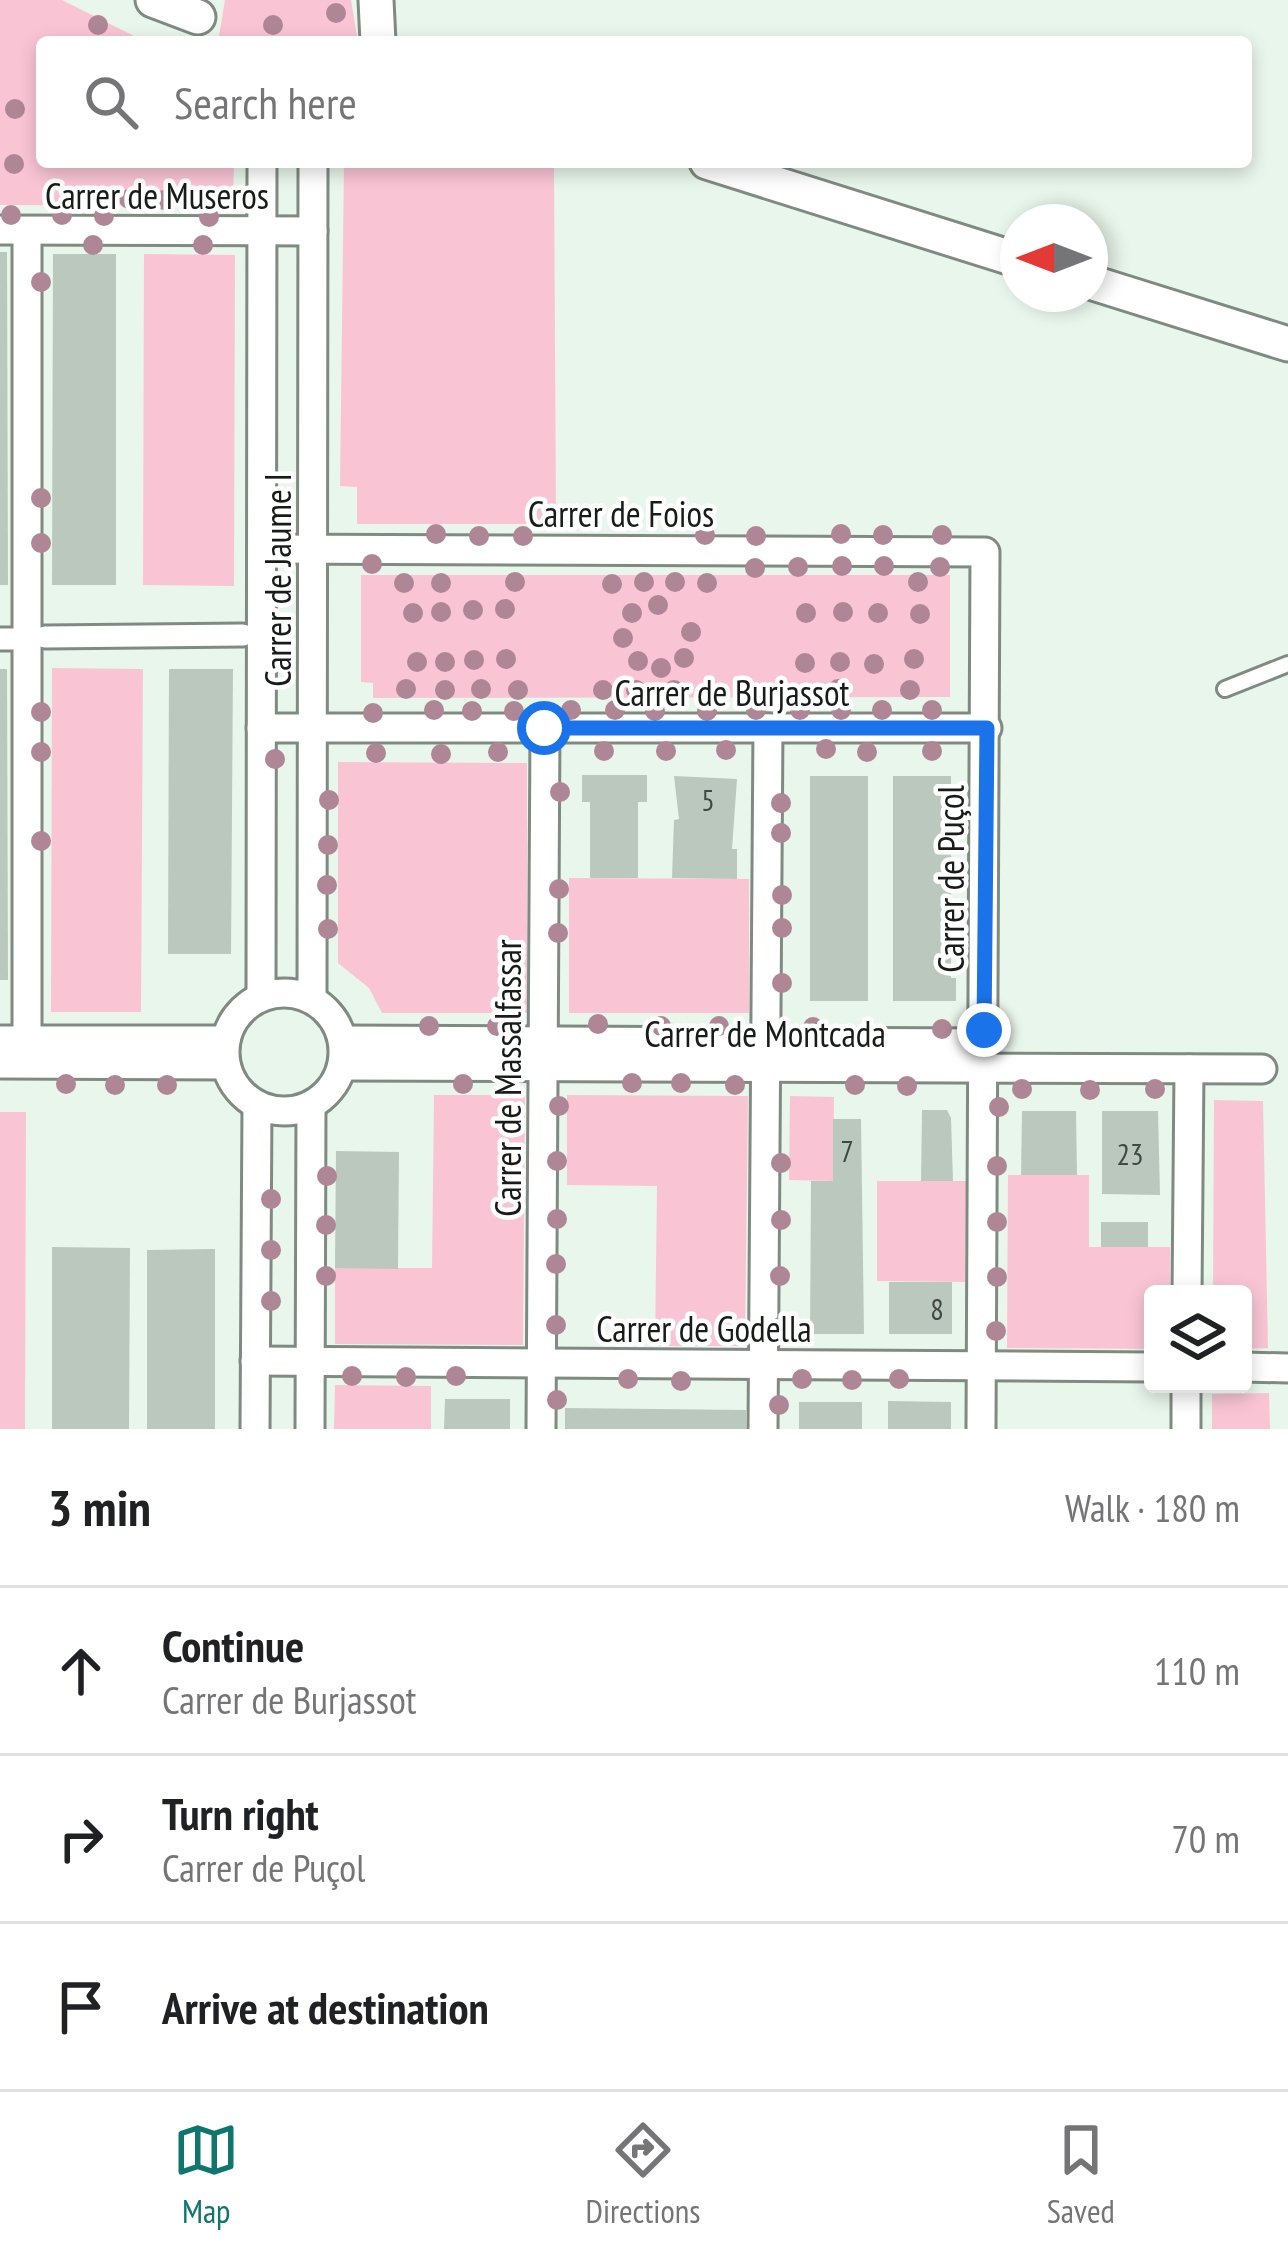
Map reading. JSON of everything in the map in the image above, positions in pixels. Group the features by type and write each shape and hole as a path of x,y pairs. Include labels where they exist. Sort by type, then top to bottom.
{"street":[{"path":"153,0 200,20"},
{"path":"376,0 378,36"},
{"name":"Carrer de Jaume I","path":"261,997 262,168"},
{"name":"Carrer de Jaume I","path":"312,998 314,168"},
{"path":"725,168 1000,254"},
{"path":"14,230 13,1040 226,1052"},
{"name":"Carrer de Museros","path":"14,230 313,231"},
{"path":"1108,288 1288,344"},
{"name":"Carrer de Foios","path":"262,549 980,550"},
{"name":"Carrer de Puçol","path":"980,550 988,563 981,1429"},
{"path":"45,637 243,635"},
{"name":"Carrer de Burjassot","path":"261,728 987,728"},
{"name":"Carrer de Massalfassar","path":"542,1429 544,728"},
{"path":"763,1429 768,728"},
{"path":"295,993 312,998 326,1009 342,1053 336,1082 311,1105 275,1111 257,1105 243,1095 226,1052 244,1007 261,997 295,993"},
{"path":"0,1064 226,1052"},
{"name":"Carrer de Montcada","path":"342,1053 984,1056 1189,1070 1262,1069"},
{"path":"1187,1285 1189,1070"},
{"path":"255,1429 257,1105"},
{"path":"310,1429 311,1105"},
{"name":"Carrer de Godella","path":"255,1361 1144,1367"},
{"path":"1252,1367 1288,1368"},
{"path":"1186,1393 1186,1429"}],"lane":[{"path":"1225,689 1288,664"}],"shaded area":[{"path":"0,0 62,0 134,36 36,36 36,168 234,168 233,206 0,205"},
{"path":"225,0 351,0 357,36 219,36"},
{"path":"344,168 554,168 556,524 357,524 357,487 340,486"},
{"path":"144,254 235,255 234,586 143,585"},
{"path":"361,575 950,575 950,697 373,698 373,683 361,682"},
{"path":"52,668 143,669 141,1012 51,1012"},
{"path":"338,762 527,763 527,1013 382,1013 369,988 338,963"},
{"path":"569,878 749,879 749,1013 569,1013"},
{"path":"434,1095 525,1095 523,1345 335,1344 335,1268 432,1268"},
{"path":"567,1095 748,1096 745,1346 655,1346 657,1186 567,1185"},
{"path":"790,1096 834,1097 833,1181 789,1180"},
{"path":"1214,1100 1263,1101 1268,1348 1252,1349 1252,1285 1213,1285"},
{"path":"0,1112 26,1112 25,1429 0,1429"},
{"path":"1008,1175 1089,1175 1089,1247 1170,1247 1170,1285 1144,1285 1144,1349 1007,1348"},
{"path":"877,1181 966,1181 965,1282 877,1281"},
{"path":"335,1385 431,1386 431,1429 334,1429"},
{"path":"1269,1393 1270,1429 1212,1429 1212,1394"}],"building":[{"path":"0,252 7,252 8,585 0,585"},
{"path":"53,254 116,254 116,585 52,585"},
{"path":"0,669 7,669 8,980 0,980"},
{"path":"169,669 233,669 231,954 168,954"},
{"path":"582,775 647,775 647,802 638,802 638,878 590,878 590,802 582,802"},
{"path":"674,776 737,779 732,849 737,849 737,879 672,878 674,820 679,819"},
{"path":"810,776 868,776 868,1001 810,1001"},
{"path":"893,776 951,776 951,978 956,978 956,1001 893,1001"},
{"path":"922,1110 947,1110 951,1118 953,1181 921,1181"},
{"path":"1022,1111 1076,1111 1077,1175 1021,1175"},
{"path":"1102,1111 1158,1111 1160,1195 1102,1194"},
{"path":"833,1119 861,1119 864,1334 810,1334 811,1181 833,1181"},
{"path":"336,1151 399,1152 398,1269 335,1268"},
{"path":"1101,1222 1148,1222 1148,1247 1101,1247"},
{"path":"52,1247 130,1248 129,1429 52,1429"},
{"path":"215,1249 215,1429 147,1429 147,1250"},
{"path":"889,1282 952,1282 952,1334 889,1334"},
{"path":"445,1399 510,1399 510,1429 444,1429"},
{"path":"888,1401 951,1402 951,1429 888,1429"},
{"path":"799,1402 862,1402 862,1429 799,1429"},
{"path":"565,1408 746,1410 746,1429 565,1429"}],"route":[{"path":"544,728 987,728 984,1030"}]}
